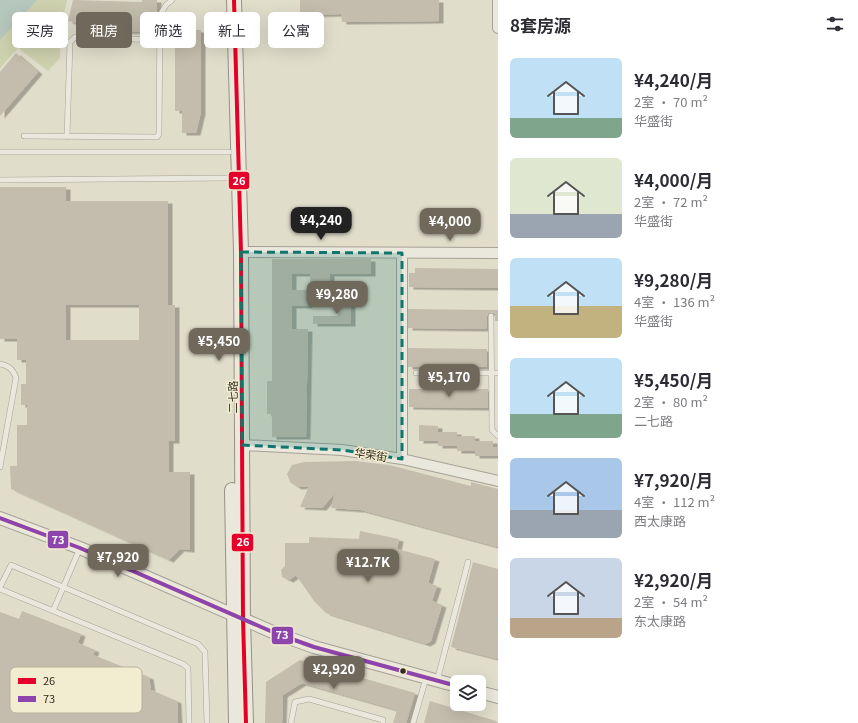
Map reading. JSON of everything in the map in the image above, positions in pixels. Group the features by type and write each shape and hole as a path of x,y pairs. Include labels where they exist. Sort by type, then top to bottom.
{"main road":[{"name":"二七路","path":"226,0 238,617 246,723"},
{"name":"二七路","path":"234,0 241,252 242,445 236,723"}],"street":[{"path":"498,0 498,28"},
{"path":"241,252 498,253"},
{"path":"402,253 402,459"},
{"name":"华荣街","path":"242,445 342,450 402,459 498,481"},
{"path":"0,518 80,548 238,617 314,647 450,684"},
{"path":"486,694 498,698"}],"lane":[{"path":"162,12 166,5 172,0"},
{"path":"67,137 70,42 72,38 140,39"},
{"path":"24,136 157,137 159,134 160,48"},
{"path":"0,152 229,152"},
{"path":"0,180 229,178"},
{"path":"491,316 492,430 498,436"},
{"path":"0,364 7,365 14,372 16,378 0,467"},
{"path":"416,373 498,373"},
{"path":"53,611 80,548"},
{"path":"413,723 432,679 468,562"},
{"path":"189,723 188,668 183,664 0,588 11,565 198,644 205,652 207,723"},
{"path":"291,723 295,702 309,699 384,720 383,723"}],"highlighted area":[{"path":"241,252 402,253 402,459 342,450 242,445"}],"green space":[{"path":"0,0 67,0 64,12 12,12 12,48 18,48 0,68"},
{"path":"18,48 60,48 60,58 48,71"}],"shaded area":[{"path":"0,0 37,0 26,12 12,12 12,27 0,40"}],"building":[{"path":"73,0 142,2 142,0 157,0 157,12 140,12 140,32 132,32 132,12 76,12 76,23 68,21"},
{"path":"300,0 439,0 439,21 342,22 341,14 324,14 324,12 300,12"},
{"path":"196,30 201,30 201,112 196,133 182,133 182,111 175,111 175,48 196,48"},
{"path":"16,53 38,72 0,116 0,72"},
{"path":"0,187 66,187 66,201 168,201 168,305 175,305 175,441 169,441 169,472 190,472 190,550 180,549 169,560 11,489 10,466 17,466 17,425 27,425 27,405 21,405 21,384 26,384 26,360 17,360 17,339 0,339","holes":["66,305 139,305 139,340 66,340"]},
{"path":"272,259 371,259 371,274 330,274 330,295 310,295 310,274 292,274 292,290 308,290 308,306 292,306 292,329 308,329 306,437 272,437 272,414 267,414 267,381 272,381"},
{"path":"415,268 498,269 498,288 409,287 409,273 415,273"},
{"path":"338,300 351,300 351,324 313,324 313,316 338,316"},
{"path":"408,309 498,310 498,321 495,321 495,314 491,312 487,316 486,329 408,328"},
{"path":"408,348 487,349 487,367 408,367"},
{"path":"409,389 488,389 488,408 409,407"},
{"path":"419,425 438,426 438,432 457,432 457,436 475,436 475,441 493,441 493,447 498,447 498,456 475,456 475,451 457,451 457,446 438,446 438,441 419,441"},
{"path":"355,461 389,465 471,486 471,482 498,489 498,547 361,510 331,508 335,493 322,508 300,507 309,486 297,487 290,482 287,474 292,465 304,462"},
{"path":"360,531 399,539 397,549 435,559 428,583 437,586 432,601 442,605 431,641 426,644 326,613 314,601 296,575 289,580 282,577 281,570 285,566 285,543 309,543 309,537 359,539"},
{"path":"473,562 498,569 498,659 451,647"},
{"path":"22,611 81,634 78,643 95,650 93,655 124,667 10,667 10,713 142,713 142,674 149,677 151,690 177,701 178,723 0,723 0,612 19,619"},
{"path":"300,660 415,693 406,723 393,723 397,710 302,683 283,695 282,723 265,723 266,682"},
{"path":"430,701 450,707 450,711 463,711 496,721 496,723 424,723"}],"transit line":[{"name":"26","path":"234,0 241,252 243,619 246,723"},
{"name":"73","path":"0,518 80,548 275,633 314,647 450,684"}]}
